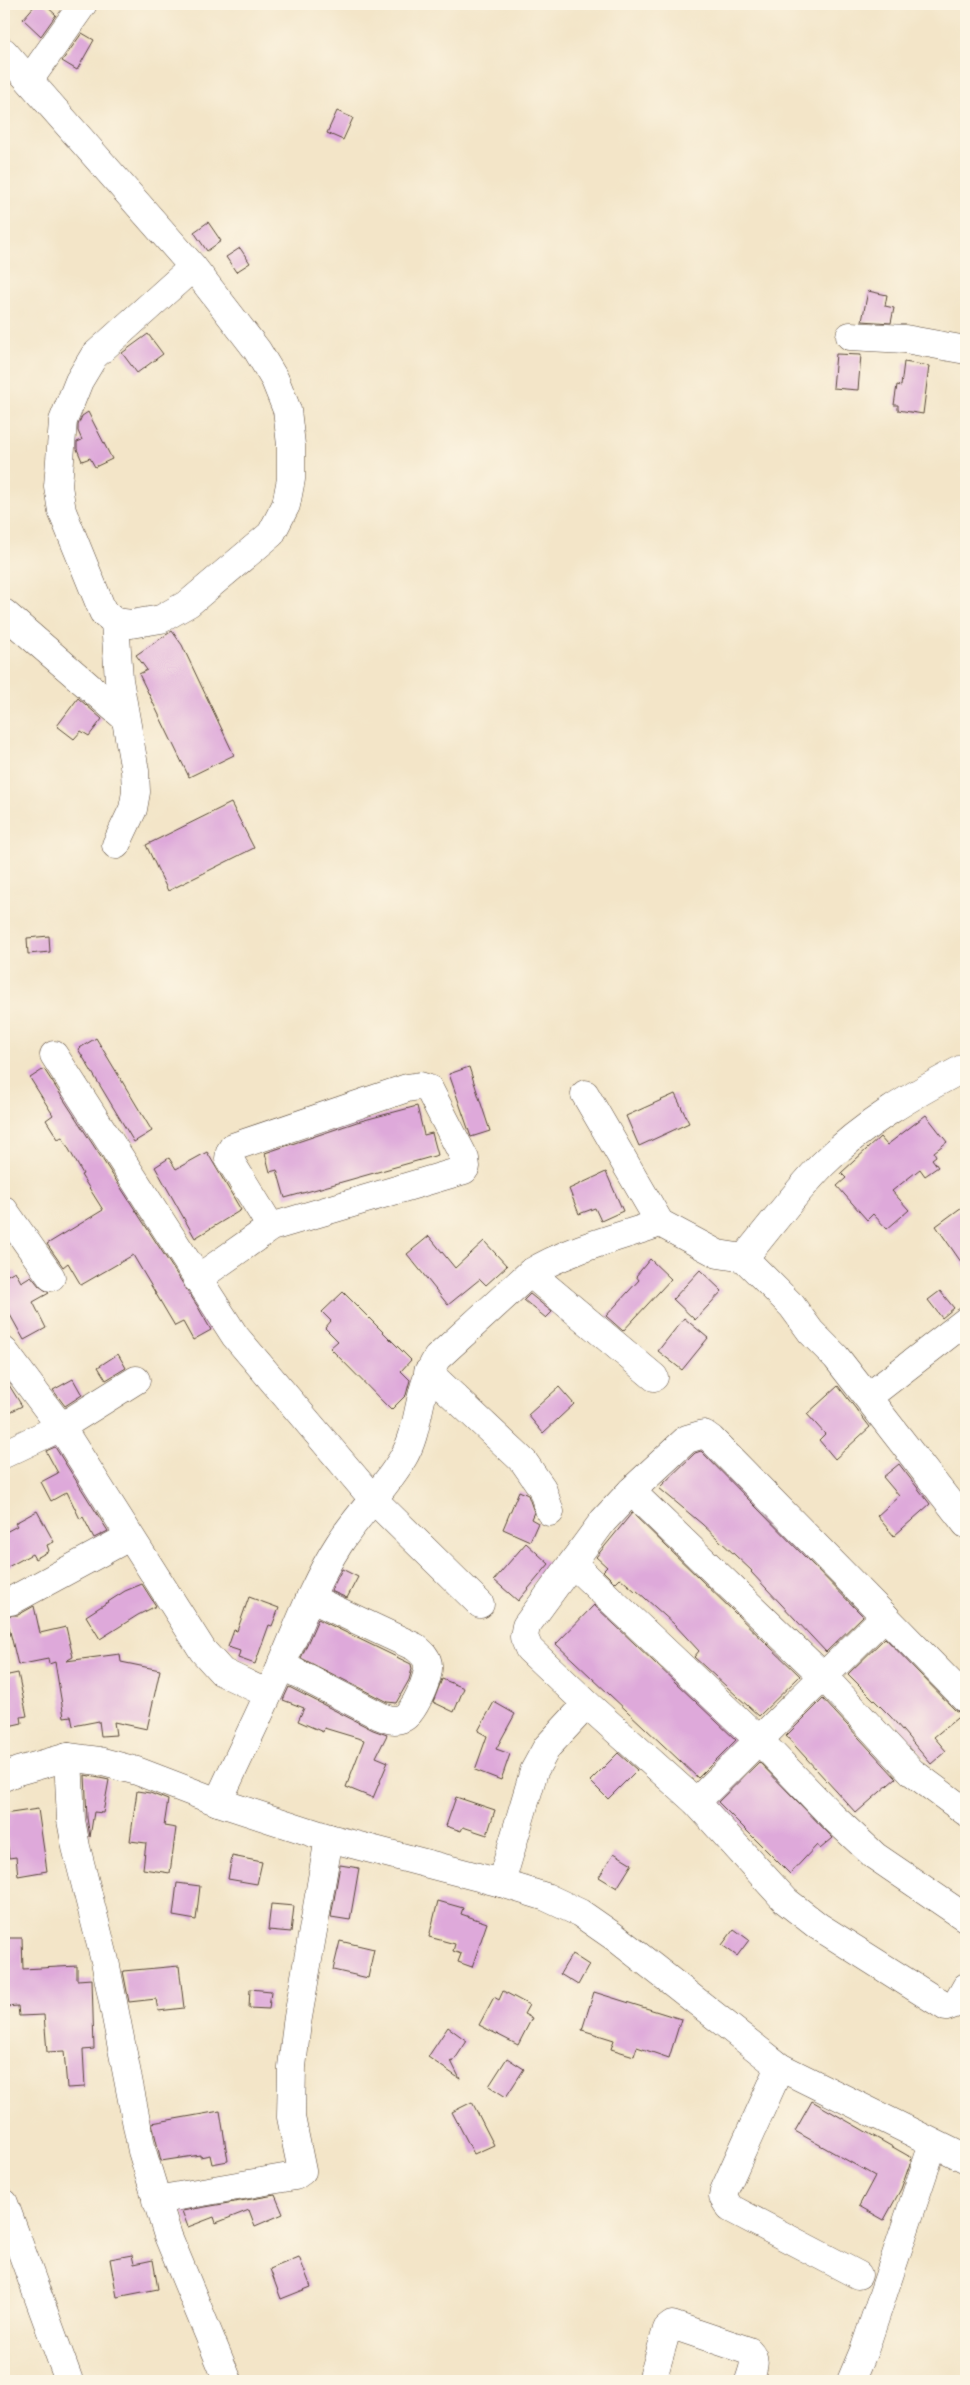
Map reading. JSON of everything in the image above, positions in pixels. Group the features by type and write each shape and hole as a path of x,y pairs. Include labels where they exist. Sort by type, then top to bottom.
{"street":[{"path":"30,79 83,4"},
{"path":"4,52 30,79 194,267 257,350 278,388 286,410 292,445 291,479 286,505 271,534 189,602 161,618 131,624 115,622 103,612 62,512 58,486 63,422 79,381 94,356 194,267"},
{"path":"850,336 905,339 966,350"},
{"path":"4,613 124,717"},
{"path":"115,622 119,680 135,771 136,792 133,809 116,844"},
{"path":"54,1055 235,1336 373,1499 480,1604"},
{"path":"744,1258 822,1165 851,1139 893,1108 966,1067"},
{"path":"197,1279 271,1227 464,1170 466,1167 465,1159 429,1089 420,1086 407,1088 233,1147 230,1152 230,1159 271,1227"},
{"path":"585,1094 660,1223 718,1254 744,1258 792,1306 811,1332 836,1357 966,1524"},
{"path":"4,1210 51,1277"},
{"path":"218,1802 310,1598 339,1544 404,1457 414,1429 418,1404 428,1372 437,1358 530,1273 546,1263 660,1223"},
{"path":"530,1273 654,1377"},
{"path":"868,1397 966,1320"},
{"path":"4,1351 61,1427 129,1537 212,1663 234,1679 268,1694"},
{"path":"428,1372 524,1462 542,1488 550,1512"},
{"path":"4,1454 61,1427 136,1380"},
{"path":"966,1699 704,1434 688,1440 631,1491 589,1539 573,1564 526,1626 524,1637 529,1649 696,1802 786,1901 818,1926 946,2007 957,2003 966,1987"},
{"path":"631,1491 824,1676 912,1772 966,1812"},
{"path":"11,1600 129,1537"},
{"path":"573,1564 758,1740 833,1817 875,1856 966,1918"},
{"path":"281,1665 380,1716 392,1720 404,1718 412,1710 428,1674 428,1663 424,1654 415,1646 310,1598"},
{"path":"696,1802 885,1616"},
{"path":"501,1882 534,1771 547,1747 587,1704"},
{"path":"68,1757 71,1820 76,1847 105,1961 142,2151 168,2236 228,2381"},
{"path":"4,1777 18,1770 68,1757 137,1770 218,1802 329,1838 501,1882 546,1897 580,1913 616,1938 780,2067 933,2144 966,2158"},
{"path":"156,2200 295,2176 302,2171 291,2117 292,2067 297,2023 329,1838"},
{"path":"780,2067 723,2197 730,2208 858,2275"},
{"path":"851,2381 865,2348 933,2144"},
{"path":"4,2203 69,2381"},
{"path":"652,2381 667,2329 672,2326 749,2351 753,2355 754,2361 749,2381"}],"building":[{"path":"36,4 44,4 56,15 41,36 23,19"},
{"path":"82,33 94,40 77,70 62,61"},
{"path":"337,111 353,118 343,140 327,133"},
{"path":"208,222 221,241 207,251 194,232"},
{"path":"240,248 250,263 236,272 226,257"},
{"path":"868,291 887,295 885,306 894,308 891,323 862,321"},
{"path":"148,334 163,354 137,373 122,353"},
{"path":"836,354 861,355 858,390 833,388"},
{"path":"904,362 929,366 923,414 898,410 898,405 894,405 897,385 901,386"},
{"path":"88,412 112,459 95,467 90,458 82,461 77,449 77,442 82,440 78,431 78,425 82,416"},
{"path":"172,631 182,645 234,755 189,777 139,674 147,670 136,655"},
{"path":"78,698 102,719 89,736 81,731 74,739 57,726"},
{"path":"231,803 254,848 168,891 146,845"},
{"path":"49,936 50,952 28,954 27,938"},
{"path":"96,1038 152,1131 134,1142 78,1049"},
{"path":"469,1067 490,1131 471,1137 449,1074"},
{"path":"44,1069 211,1330 193,1340 183,1322 175,1326 133,1255 81,1285 68,1263 63,1267 47,1244 103,1210 81,1175 83,1174 62,1137 58,1139 46,1120 53,1115 30,1078"},
{"path":"675,1094 689,1123 639,1146 626,1116"},
{"path":"417,1106 424,1135 432,1133 438,1155 285,1198 277,1170 270,1172 265,1153 357,1122"},
{"path":"926,1115 947,1142 934,1152 936,1156 932,1159 938,1167 925,1176 920,1169 892,1191 909,1210 887,1229 873,1214 867,1220 837,1186 846,1178 841,1173 880,1137 887,1145"},
{"path":"207,1152 241,1210 195,1238 155,1167 169,1158 176,1169"},
{"path":"606,1172 623,1211 601,1221 595,1208 579,1214 569,1189"},
{"path":"966,1204 966,1269 936,1226"},
{"path":"429,1236 455,1268 484,1241 507,1266 486,1285 480,1279 448,1305 407,1254"},
{"path":"650,1259 671,1279 623,1331 606,1316 639,1280 636,1276"},
{"path":"700,1270 722,1291 695,1320 673,1299"},
{"path":"15,1271 21,1282 31,1276 39,1286 49,1293 33,1302 46,1328 24,1340 4,1304 4,1277"},
{"path":"940,1291 954,1308 942,1318 928,1300"},
{"path":"343,1292 411,1360 401,1371 410,1380 406,1395 391,1410 330,1348 338,1341 325,1328 331,1321 322,1312"},
{"path":"530,1294 552,1312 546,1318 524,1300"},
{"path":"684,1318 708,1338 682,1370 658,1351"},
{"path":"118,1354 126,1368 106,1380 98,1367"},
{"path":"4,1377 22,1406 4,1415"},
{"path":"73,1379 82,1395 65,1406 53,1390"},
{"path":"838,1386 870,1427 835,1459 819,1440 825,1434 807,1414"},
{"path":"559,1387 574,1404 543,1433 528,1415"},
{"path":"55,1447 108,1531 94,1538 83,1517 80,1519 67,1492 51,1501 41,1482 58,1473 46,1451"},
{"path":"701,1451 863,1616 826,1652 752,1571 702,1524 659,1488 695,1453"},
{"path":"899,1464 930,1504 894,1536 877,1516 899,1496 883,1477"},
{"path":"519,1491 528,1495 534,1512 531,1519 538,1523 530,1541 503,1529"},
{"path":"37,1511 54,1542 47,1545 49,1551 35,1559 32,1554 4,1569 4,1533 17,1526 15,1523"},
{"path":"632,1513 800,1676 759,1716 694,1657 699,1651 674,1624 620,1578 615,1583 603,1571 607,1567 596,1557"},
{"path":"526,1543 549,1564 518,1601 494,1580"},
{"path":"342,1569 358,1577 347,1598 331,1591"},
{"path":"142,1584 156,1606 100,1639 86,1616 125,1591"},
{"path":"249,1597 279,1608 272,1626 269,1625 255,1664 238,1658 240,1651 228,1647 234,1630 237,1631"},
{"path":"594,1605 736,1740 698,1778 556,1644"},
{"path":"34,1606 40,1633 66,1627 73,1657 66,1661 120,1654 121,1662 160,1670 147,1729 114,1722 116,1735 101,1736 99,1721 73,1726 71,1716 64,1717 55,1662 49,1664 48,1659 18,1665 6,1615 18,1615"},
{"path":"318,1619 411,1664 412,1669 409,1680 396,1703 387,1702 301,1658"},
{"path":"885,1638 955,1710 962,1714 934,1737 946,1751 931,1764 891,1717 848,1674"},
{"path":"18,1673 27,1716 21,1717 22,1723 4,1727 4,1676"},
{"path":"442,1679 464,1688 454,1712 433,1702"},
{"path":"289,1687 373,1730 387,1735 376,1757 388,1762 373,1798 346,1787 364,1740 324,1728 323,1732 298,1721 304,1708 283,1700"},
{"path":"823,1699 896,1778 856,1813 786,1736"},
{"path":"494,1702 515,1714 496,1749 510,1754 501,1780 475,1770 487,1736 478,1731"},
{"path":"618,1753 637,1770 608,1799 590,1781"},
{"path":"759,1762 833,1838 820,1849 817,1845 790,1874 718,1802"},
{"path":"85,1775 109,1780 103,1813 94,1812 90,1837 87,1818"},
{"path":"137,1791 150,1793 168,1800 164,1826 176,1828 170,1873 143,1869 146,1843 130,1841"},
{"path":"456,1797 495,1810 487,1835 463,1827 461,1831 446,1826"},
{"path":"38,1809 47,1871 18,1876 16,1857 9,1858 4,1814"},
{"path":"614,1853 632,1864 617,1888 599,1877"},
{"path":"232,1856 262,1862 257,1884 228,1879"},
{"path":"340,1865 359,1868 350,1920 331,1917"},
{"path":"177,1883 200,1886 196,1920 173,1916"},
{"path":"438,1901 463,1908 461,1914 487,1923 472,1967 458,1962 461,1954 453,1951 455,1944 429,1937"},
{"path":"271,1904 294,1906 291,1932 268,1930"},
{"path":"734,1929 749,1940 737,1956 722,1945"},
{"path":"4,1938 22,1938 23,1969 77,1966 77,1980 92,1979 94,2049 83,2050 85,2087 67,2088 64,2051 47,2052 44,2015 19,2016 18,2006 4,2007"},
{"path":"340,1941 374,1949 368,1978 333,1970"},
{"path":"572,1954 589,1965 578,1985 560,1974"},
{"path":"179,1966 184,2008 158,2011 156,1999 129,2002 123,1971"},
{"path":"250,1989 271,1991 269,2009 249,2008"},
{"path":"503,1991 529,2005 524,2014 532,2018 518,2045 479,2025 494,1997 499,2000"},
{"path":"594,1992 681,2019 669,2058 637,2047 634,2056 611,2049 614,2040 582,2030"},
{"path":"448,2027 467,2041 453,2062 451,2061 460,2079 428,2057"},
{"path":"507,2058 524,2069 506,2097 489,2086"},
{"path":"812,2101 912,2158 901,2189 884,2220 859,2206 875,2176 795,2131"},
{"path":"472,2102 494,2145 474,2154 452,2112"},
{"path":"220,2111 228,2161 212,2164 210,2155 200,2157 200,2155 161,2161 152,2123"},
{"path":"275,2195 283,2214 255,2226 249,2210 216,2223 214,2217 188,2227 182,2211"},
{"path":"132,2255 134,2264 153,2260 158,2289 117,2297 110,2259"},
{"path":"299,2257 311,2287 281,2299 270,2269"}]}
